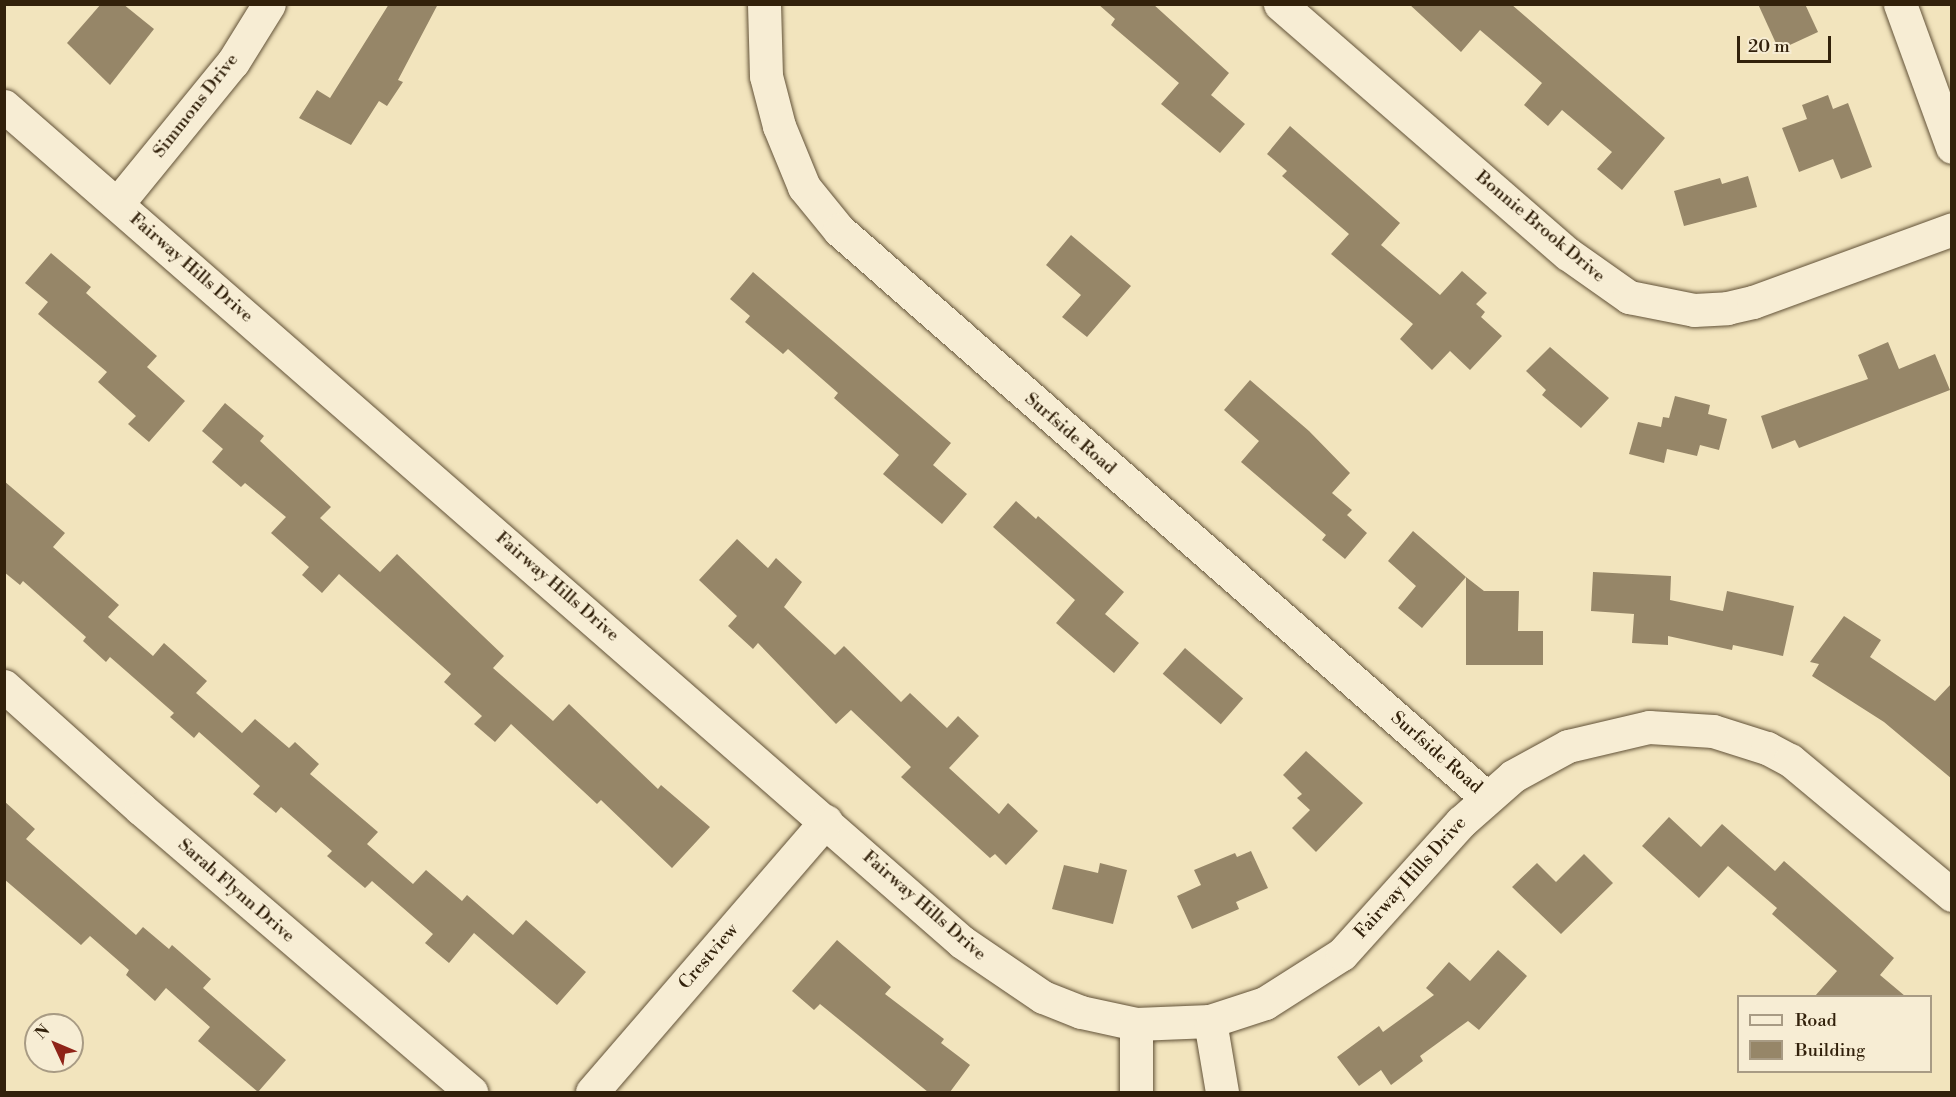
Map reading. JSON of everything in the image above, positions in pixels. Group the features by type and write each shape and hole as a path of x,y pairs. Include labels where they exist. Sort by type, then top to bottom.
{"street":[{"name":"Simmons Drive","path":"117,204 233,62 269,4"},
{"name":"Surfside Road","path":"764,4 766,76 779,126 804,187 839,230 1486,797"},
{"name":"Bonnie Brook Drive","path":"1280,4 1568,254 1629,297 1694,310 1727,308 1754,302 1952,230"},
{"path":"1900,4 1952,147"},
{"name":"Fairway Hills Drive","path":"4,106 1002,972 1043,997 1081,1012 1136,1024 1210,1021 1265,1003 1342,954 1486,797 1538,760 1596,737 1649,727 1713,731 1767,748 1815,777 1952,895"},
{"name":"Sarah Flynn Drive","path":"4,686 141,809 471,1092"},
{"name":"Crestview","path":"592,1092 826,821"},
{"path":"1210,1021 1222,1092"},
{"path":"1136,1024 1136,1092"}],"building":[{"path":"101,4 123,4 154,29 110,85 67,43"},
{"path":"389,4 438,4 398,80 403,82 387,106 379,101 351,145 299,118 317,90 330,98"},
{"path":"1098,4 1153,4 1229,73 1211,95 1245,124 1220,153 1161,104 1179,83 1111,25 1115,19"},
{"path":"1409,4 1511,4 1665,138 1622,190 1597,169 1612,152 1562,110 1548,126 1524,105 1542,83 1480,30 1461,52"},
{"path":"1758,4 1805,4 1818,32 1779,50"},
{"path":"1828,95 1833,109 1848,103 1872,167 1841,179 1833,159 1799,172 1782,128 1807,119 1802,105"},
{"path":"1290,126 1400,223 1381,245 1440,295 1462,271 1487,293 1476,304 1485,312 1481,317 1502,336 1470,370 1450,351 1432,370 1400,339 1413,324 1331,254 1349,234 1282,176 1287,171 1267,154"},
{"path":"1748,176 1757,207 1684,226 1674,191 1720,178 1722,184"},
{"path":"1071,235 1131,286 1087,337 1062,317 1081,295 1046,265"},
{"path":"51,253 91,287 86,293 157,356 147,367 185,401 149,442 128,424 136,416 98,382 107,372 38,314 48,302 25,283"},
{"path":"753,272 951,443 933,465 967,494 942,524 883,474 899,455 834,398 838,393 788,349 783,354 745,322 750,316 730,299"},
{"path":"1888,342 1899,369 1935,354 1950,390 1799,448 1795,440 1772,449 1761,416 1868,379 1858,355"},
{"path":"1550,347 1609,398 1581,428 1542,395 1546,390 1526,371"},
{"path":"1250,380 1309,431 1350,473 1332,493 1352,510 1347,515 1367,533 1345,559 1322,540 1326,535 1241,462 1259,441 1224,410"},
{"path":"1675,396 1710,405 1708,414 1727,419 1719,450 1700,445 1697,456 1667,449 1664,463 1629,454 1638,422 1661,427 1663,417 1669,418"},
{"path":"225,403 264,436 260,441 331,507 320,518 380,572 397,554 504,656 493,668 553,721 569,704 658,789 661,785 710,827 672,868 601,800 597,804 511,724 495,742 474,724 482,716 444,682 451,674 339,574 322,593 302,575 309,567 271,533 286,517 245,483 241,487 212,462 223,449 202,431"},
{"path":"4,481 65,533 53,547 119,605 108,617 153,656 164,643 207,681 196,693 242,733 255,719 289,748 295,742 319,764 310,774 378,832 367,844 413,884 426,870 462,901 467,895 513,935 526,920 586,972 557,1005 474,933 449,963 425,943 433,934 372,881 365,888 327,856 332,851 281,807 276,813 253,794 260,786 199,732 194,738 170,717 174,713 110,657 106,662 83,641 86,637 23,581 20,585 4,572"},
{"path":"1016,501 1036,519 1038,516 1124,592 1105,614 1139,643 1114,673 1056,623 1075,600 993,527"},
{"path":"1413,531 1466,577 1422,628 1398,608 1416,586 1388,561"},
{"path":"737,539 768,568 776,558 802,582 784,607 835,655 844,646 901,702 910,693 947,728 958,716 979,736 949,768 999,814 1008,803 1038,831 1006,865 995,854 990,858 901,777 911,767 851,710 836,724 758,643 753,649 728,626 737,616 699,580"},
{"path":"1593,572 1671,576 1670,600 1723,611 1727,591 1794,606 1783,656 1733,645 1732,650 1668,636 1668,645 1632,643 1634,614 1591,611"},
{"path":"1466,577 1484,591 1519,591 1518,631 1543,631 1543,665 1466,665"},
{"path":"1844,616 1881,640 1870,657 1935,701 1952,683 1952,779 1884,722 1812,676 1819,664 1810,662"},
{"path":"1185,648 1243,699 1221,724 1163,674"},
{"path":"1306,751 1363,803 1316,852 1292,828 1310,810 1297,798 1302,794 1283,775"},
{"path":"4,801 35,829 26,839 136,935 143,927 169,949 172,945 211,979 203,988 286,1060 258,1092 198,1041 210,1027 166,988 155,1001 126,975 129,970 90,936 81,945 4,879"},
{"path":"1669,817 1701,847 1722,824 1775,871 1784,861 1894,958 1880,975 1904,995 1816,995 1837,971 1772,914 1777,908 1728,866 1699,898 1642,846"},
{"path":"1251,851 1268,888 1236,902 1239,909 1192,929 1177,896 1201,885 1194,870 1235,853 1237,857"},
{"path":"1584,854 1613,883 1561,934 1512,887 1537,863 1556,882"},
{"path":"1100,863 1127,870 1113,924 1052,909 1064,865 1098,873"},
{"path":"837,940 891,987 885,994 944,1039 941,1043 970,1065 950,1092 928,1092 820,1004 814,1010 792,991"},
{"path":"1498,950 1527,976 1479,1030 1468,1021 1420,1056 1423,1061 1391,1085 1381,1070 1359,1086 1337,1057 1379,1026 1383,1032 1434,995 1426,988 1449,962 1470,981"}]}
